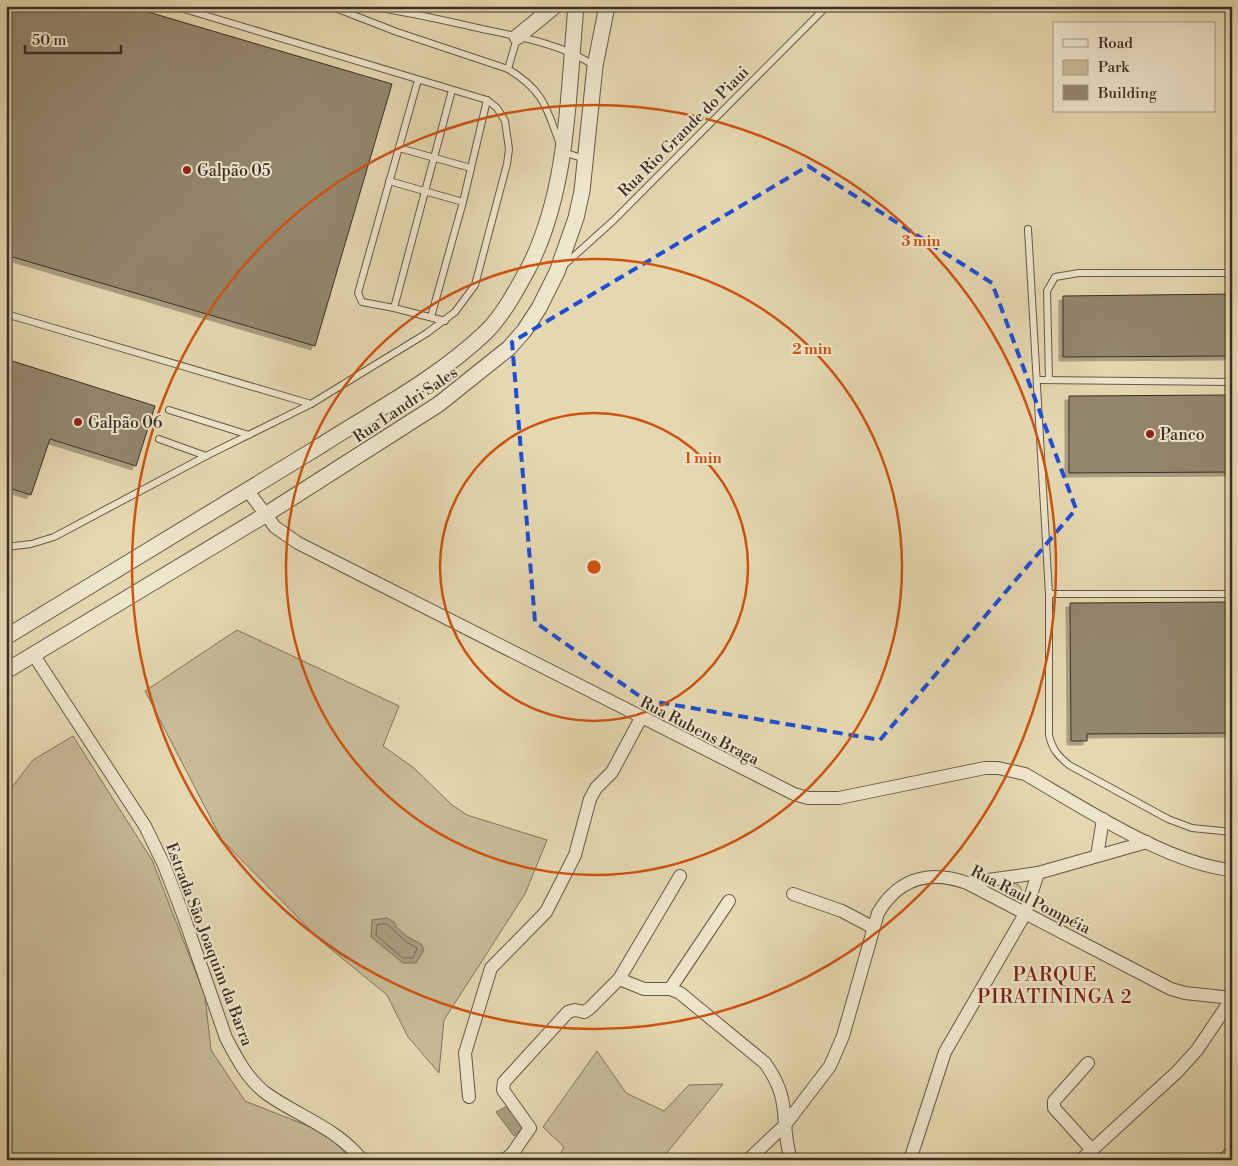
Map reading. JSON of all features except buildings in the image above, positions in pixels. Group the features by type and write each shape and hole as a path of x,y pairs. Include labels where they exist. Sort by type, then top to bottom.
{"street":[{"path":"517,36 555,6"},
{"name":"Rua Landri Sales","path":"6,637 248,491 441,370 488,330 508,304 530,264 552,205 563,152 576,6"},
{"name":"Rua Landri Sales","path":"6,671 265,515 439,404 486,369 524,331 539,308 557,272 576,218 582,190 595,66 607,6"},
{"name":"Rua Rubens Braga","path":"248,491 265,515 276,526 298,542 768,783 794,794 808,798 839,798 985,768 998,768 1025,774 1104,819 1148,842 1199,865 1232,870"},
{"name":"Estrada São Joaquim da Barra","path":"33,654 145,826 164,865 184,917 226,1038 244,1070 267,1094 336,1135 362,1160"},
{"path":"470,1097 465,1053 491,968 546,912 575,855 590,799 596,788 612,772 641,718"},
{"path":"1097,856 1104,819"},
{"path":"967,883 1038,873 1148,842"},
{"path":"910,1160 945,1052 1025,914 1038,873"},
{"path":"511,1158 530,1128 503,1090 504,1082 568,1012 575,1010 584,1012 589,1009 620,979 680,876"},
{"name":"Rua Raul Pompéia","path":"748,1160 785,1125 830,1066 843,1036 874,928 885,901 910,883 934,876 948,876 967,883 1171,989 1185,993 1232,998"},
{"path":"793,894 842,911 874,928"},
{"path":"670,989 729,902"},
{"path":"620,979 644,989 670,989 689,999 765,1063 775,1076 783,1098 791,1160"},
{"path":"1081,1160 1190,1058 1232,998"},
{"path":"1088,1063 1054,1101 1054,1108 1092,1150"},
{"path":"1224,1160 1232,1152"}],"lane":[{"path":"6,547 31,544 54,537 206,456 311,404 444,321 466,300 475,285 507,164 509,149 505,121 497,108 487,100 174,6"},
{"path":"330,6 397,32 508,69 536,90 546,104 563,152 585,160"},
{"path":"365,6 403,11 517,36 572,52 595,66"},
{"name":"Rua Rio Grande do Piaui","path":"557,272 614,220 827,6"},
{"path":"508,69 517,36"},
{"path":"418,80 358,294 362,302 444,321"},
{"path":"394,308 452,90"},
{"path":"431,317 463,202 487,100"},
{"path":"399,148 471,168"},
{"path":"390,181 463,202"},
{"path":"1028,229 1049,594 1049,735 1052,747 1057,756 1069,765 1168,819 1192,828 1232,832"},
{"path":"1049,380 1047,291 1056,277 1072,273 1232,273"},
{"path":"6,314 311,404"},
{"path":"1038,380 1232,382"},
{"path":"169,410 249,435"},
{"path":"160,438 206,456"},
{"path":"1049,594 1232,594"}],"highlighted area":[{"path":"808,166 992,283 1076,509 880,740 645,700 535,622 512,342"}],"green space":[{"path":"237,630 399,706 383,746 414,768 451,804 467,815 547,840 525,894 444,1020 439,1073 408,1037 387,995 321,941 222,840 145,691"},
{"path":"73,736 152,860 205,996 211,1050 245,1101 326,1133 352,1160 6,1160 6,795 33,760"},
{"path":"1013,883 1019,886 1022,892 1019,898 1013,901 1007,898 1004,892 1007,886"},
{"path":"597,1051 626,1093 664,1111 689,1085 723,1084 661,1160 557,1160 564,1147 543,1127"}],"water":[{"path":"387,918 394,922 397,928 408,937 421,944 424,950 416,963 403,963 371,937 372,920"},
{"path":"507,1106 524,1128 514,1136 496,1112"}],"place":[{"name":"Galpão 05","path":"187,170"},
{"name":"Galpão 06","path":"78,422"},
{"name":"Panco","path":"1150,434"}],"district":[{"name":"PARQUE PIRATININGA 2","path":"1055,985"}]}
